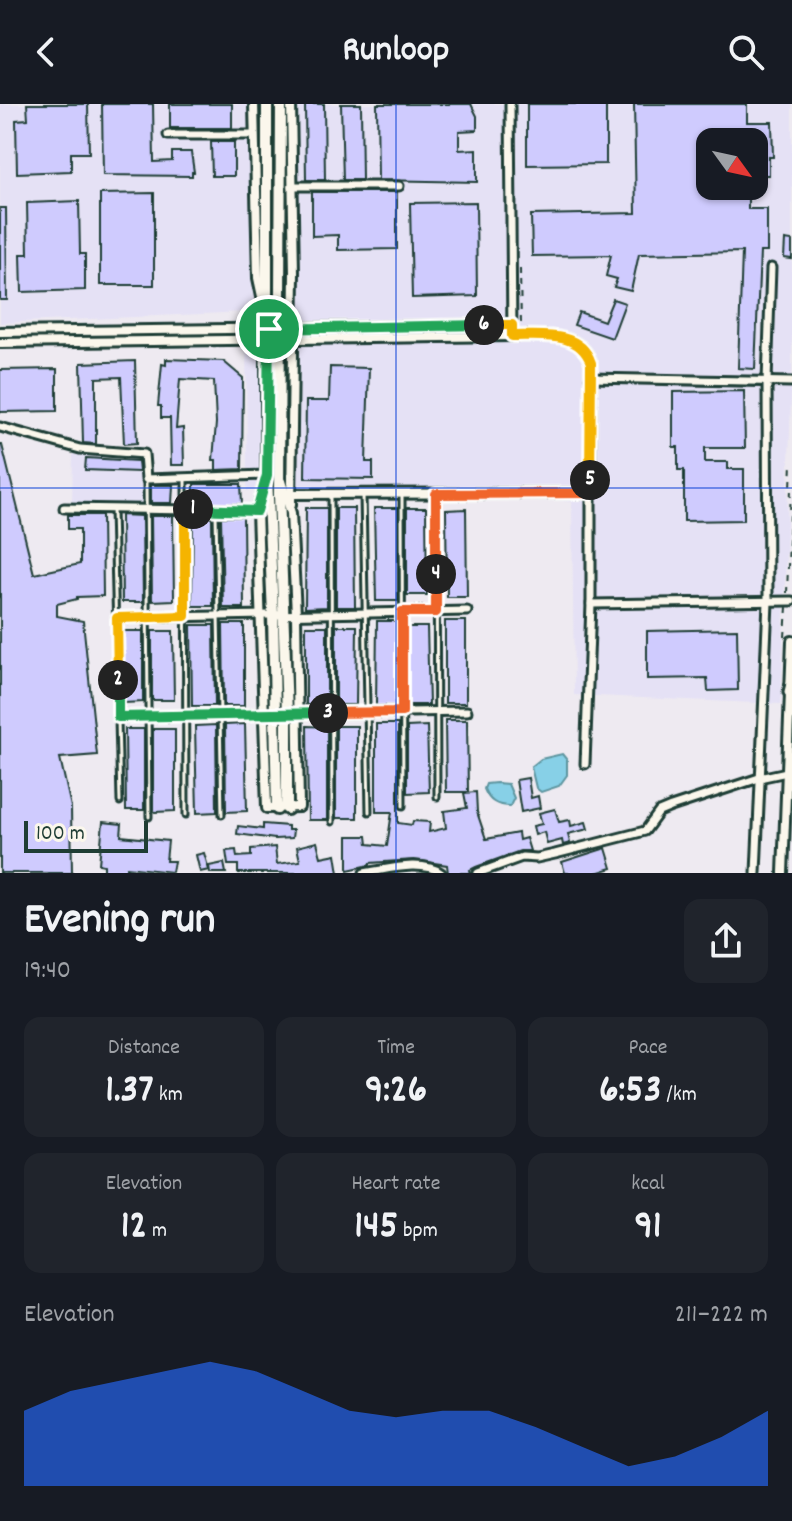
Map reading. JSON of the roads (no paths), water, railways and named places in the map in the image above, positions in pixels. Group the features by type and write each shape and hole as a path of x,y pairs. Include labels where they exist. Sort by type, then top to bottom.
{"main road":[{"path":"267,104 275,335"},
{"path":"273,475 285,494 279,615 268,714 282,808 292,714 279,615 273,475 281,104"}],"street":[{"path":"254,104 258,278 275,335"},
{"path":"291,104 294,329 285,494 291,513 296,614 292,714"},
{"path":"510,104 512,336"},
{"path":"168,135 254,135"},
{"path":"292,186 399,186"},
{"path":"756,873 768,602 767,381 771,268"},
{"path":"0,343 275,335 294,329 512,325"},
{"path":"0,332 184,328 275,335 293,340 512,336 559,337 574,341 587,352 591,363 591,604 585,764"},
{"path":"590,378 792,382"},
{"path":"0,427 80,449 144,454 146,479 273,475 257,511 268,714"},
{"path":"285,494 590,493"},
{"path":"64,508 257,511"},
{"path":"591,604 792,601"},
{"path":"117,618 467,611"},
{"path":"783,873 792,641"},
{"path":"118,717 467,711"},
{"path":"478,873 522,857 537,858 645,831 659,812 759,778 787,772"},
{"path":"364,873 433,867 441,873"}],"lane":[{"path":"185,478 186,815"},
{"path":"146,479 149,817"},
{"path":"331,494 332,822"},
{"path":"363,494 369,812"},
{"path":"402,494 403,806"},
{"path":"436,494 437,797"},
{"path":"113,509 120,802"},
{"path":"216,509 222,815"}],"water":[{"path":"562,754 567,760 567,775 559,786 541,792 536,788 531,767 541,759"},
{"path":"486,784 508,784 514,798 510,806 497,804 486,793"}]}
